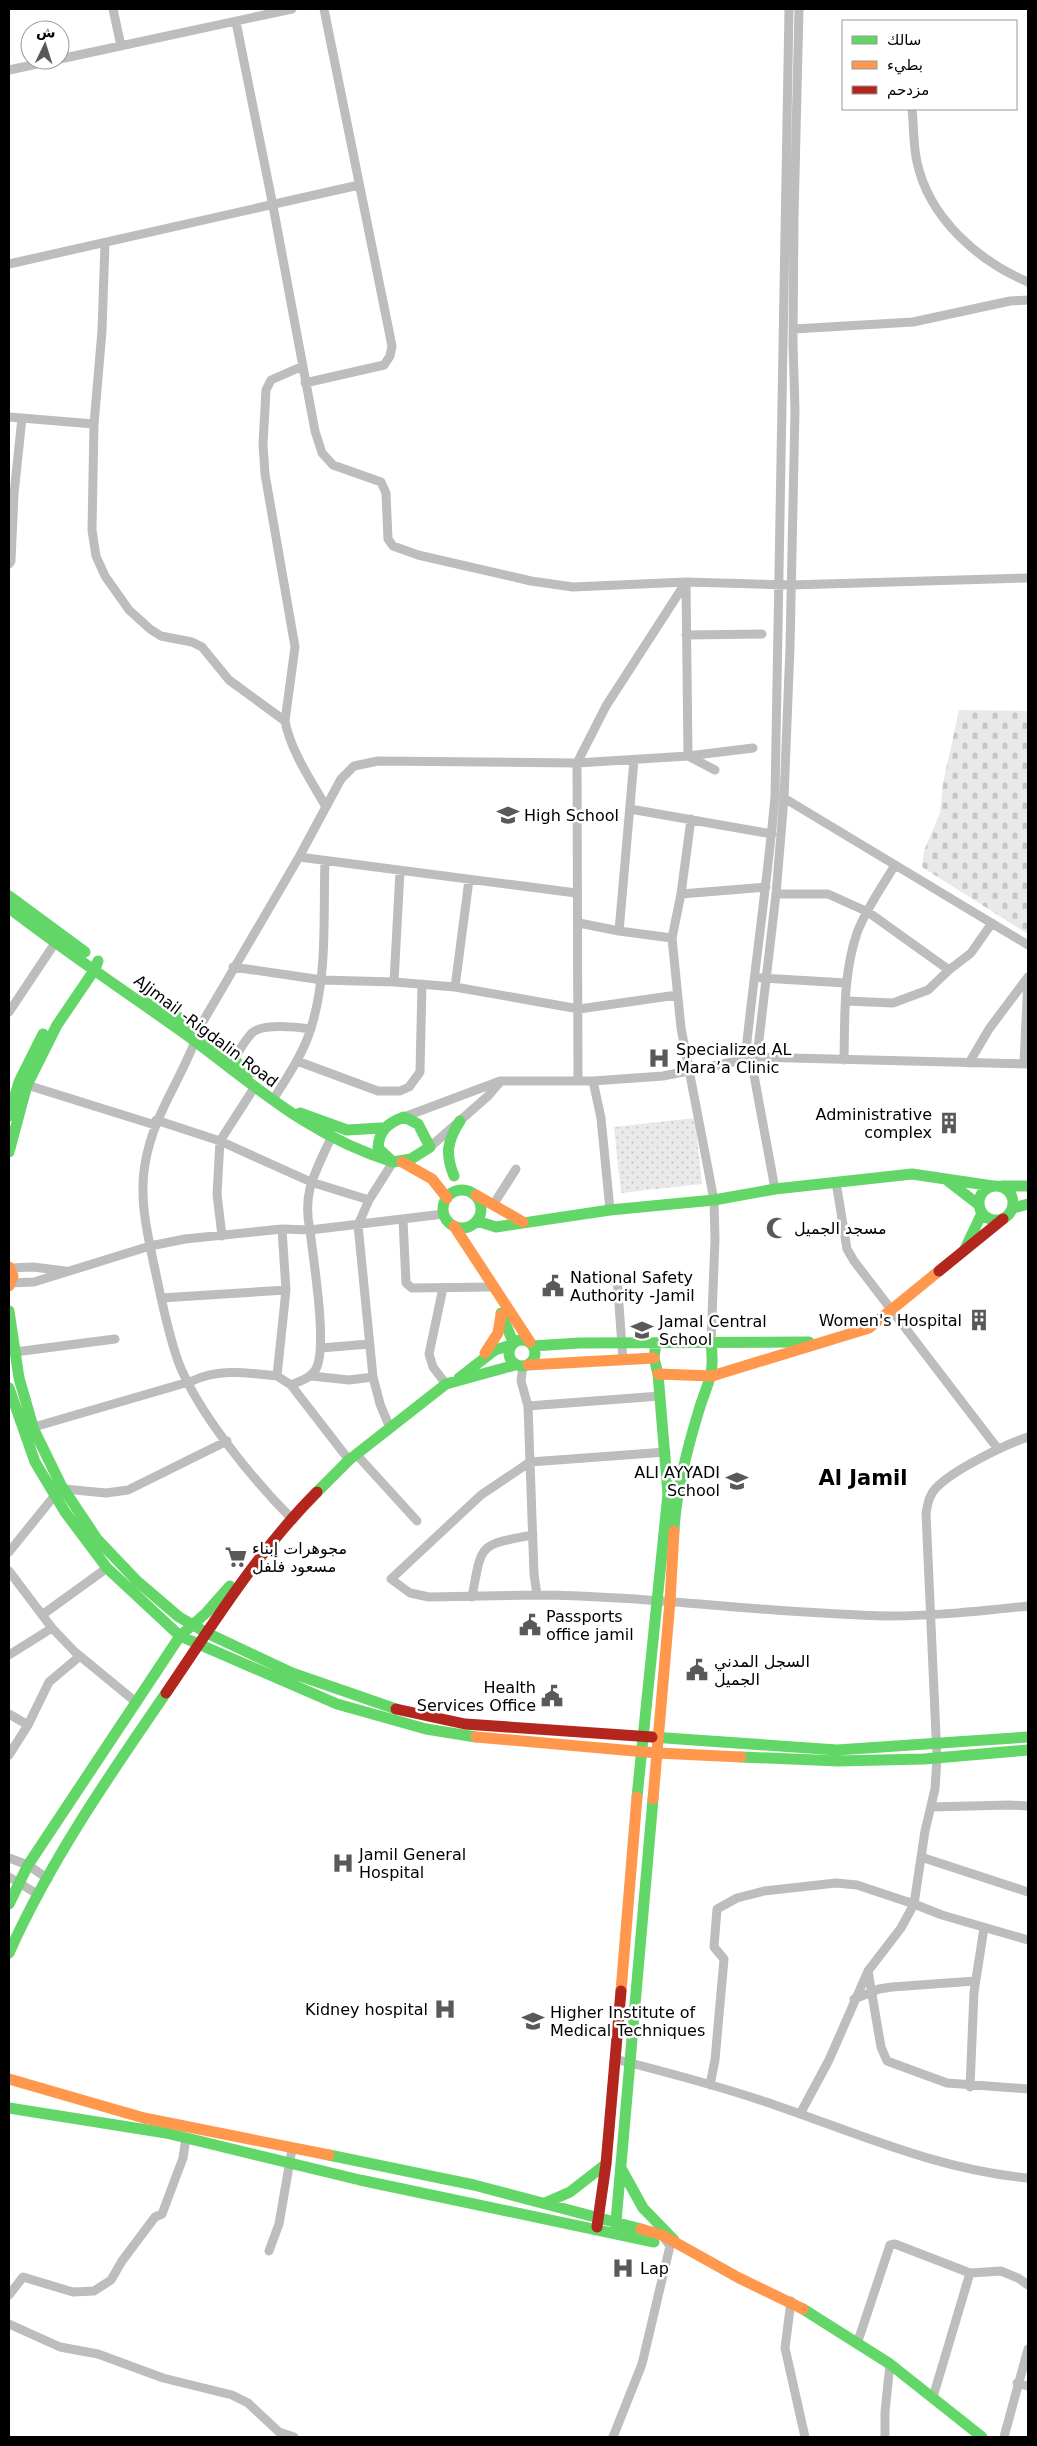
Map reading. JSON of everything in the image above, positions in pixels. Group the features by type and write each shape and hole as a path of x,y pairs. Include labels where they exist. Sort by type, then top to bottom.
{"street":[{"path":"112,9 121,46"},
{"path":"70,57 292,9"},
{"path":"306,383 384,365 390,356 392,346 324,9"},
{"path":"774,1189 751,1059 754,977 772,834 776,768 789,9"},
{"path":"751,1059 765,978 776,894 784,798 791,585 794,217 799,9"},
{"path":"236,22 315,431 322,453 333,465 381,482 386,493 388,539 393,546 418,555 531,581 573,587 686,582 791,585 1028,578"},
{"path":"912,110 917,163 930,196 949,226 982,256 1028,282"},
{"path":"9,264 273,206 359,185"},
{"path":"105,243 102,331 94,424 92,530 96,556 105,576 129,610 150,630 161,636 192,642 202,647 229,680 285,721"},
{"path":"794,329 913,322 1010,301 1028,300"},
{"path":"303,366 271,380 266,390 263,444 265,474 295,647 285,721 287,732 304,768 326,807"},
{"path":"9,417 94,424"},
{"path":"9,564 11,561 14,494 22,418"},
{"path":"686,582 688,756"},
{"path":"578,1082 577,763 606,706 686,582"},
{"path":"686,635 762,634"},
{"path":"290,1518 227,1442 198,1402 178,1360 161,1298 144,1212 144,1165 156,1122 187,1062 196,1035 233,967 299,857 341,779 354,766 378,761 577,763 688,756 753,748"},
{"path":"688,756 715,770"},
{"path":"619,931 634,760"},
{"path":"784,798 1028,945"},
{"path":"630,809 772,834"},
{"path":"616,2228 670,1601 675,1506 698,1409 712,1376 713,1360 710,1343 715,1230 714,1200 688,1072 677,995 672,938 681,894 692,819"},
{"path":"299,857 576,893"},
{"path":"276,1095 297,1061 311,1029 322,980 325,861"},
{"path":"844,1060 846,983 858,930 895,864"},
{"path":"394,982 400,871"},
{"path":"455,987 469,880"},
{"path":"681,894 766,887"},
{"path":"776,894 828,894 868,912 948,970"},
{"name":"AJjmail -Rigdalin Road","path":"9,896 97,965 234,1060 302,1115 330,1125 357,1131 381,1128"},
{"name":"AJjmail -Rigdalin Road","path":"9,908 55,943 81,959 97,965"},
{"path":"579,923 619,931 672,938"},
{"path":"846,1001 893,1004 928,990 948,970 972,953 992,923"},
{"path":"9,1012 55,943"},
{"path":"9,1116 12,1095 50,1021 81,980 83,970 81,959"},
{"path":"9,1152 28,1085 57,1025 97,965"},
{"path":"233,967 322,980 394,982 455,987 579,1008 677,995"},
{"path":"754,977 846,983"},
{"path":"969,1063 989,1029 1028,978"},
{"path":"447,1198 432,1179 398,1162 378,1148 381,1128 404,1117 500,1082 593,1081 688,1072 751,1059 1026,1064 1028,978"},
{"path":"297,1061 378,1091 400,1091 409,1087 420,1072 422,984"},
{"path":"234,1060 254,1030 295,1026 311,1029"},
{"name":"AJjmail -Rigdalin Road","path":"196,1035 254,1088 330,1140 368,1156 398,1162"},
{"path":"593,1081 601,1118 610,1210"},
{"path":"390,1428 380,1404 374,1377 369,1344 358,1225 369,1200 398,1162 411,1159 430,1147 488,1096 500,1082"},
{"path":"28,1085 220,1141 311,1182 369,1200"},
{"path":"222,1236 217,1194 220,1141 254,1088"},
{"path":"404,1117 418,1124 430,1147 464,1190 524,1222"},
{"path":"454,1176 447,1160 446,1149 448,1139 460,1121"},
{"path":"291,1385 310,1376 317,1368 321,1348 310,1230 306,1211 311,1182 330,1140"},
{"path":"493,1206 516,1169"},
{"path":"454,1226 466,1227 476,1222 496,1227 610,1210 714,1200 774,1189 912,1174 997,1186 1028,1186"},
{"path":"944,1178 994,1220 1003,1219"},
{"path":"836,1182 847,1249 890,1310 998,1449"},
{"path":"964,1252 980,1209 984,1190 997,1186 1011,1194 1013,1208"},
{"path":"464,1190 454,1192 447,1198 443,1209 444,1214 472,1251 531,1344 534,1359 522,1365"},
{"path":"472,1251 476,1222 481,1208 476,1195"},
{"path":"658,1374 712,1376 869,1328 964,1252 1003,1219 1013,1208 1028,1204"},
{"path":"66,1271 33,1267 9,1268 13,1276 10,1285 34,1282 150,1246 185,1239 282,1229 310,1230 444,1214"},
{"path":"403,1220 406,1283 412,1288 495,1290"},
{"path":"277,1376 286,1290 282,1229"},
{"path":"617,1277 623,1360"},
{"path":"443,1288 429,1354 433,1367 450,1383"},
{"path":"161,1298 286,1290"},
{"path":"495,1290 501,1315 512,1343 508,1355 522,1365"},
{"path":"9,1311 21,1384 34,1427 73,1524 107,1568 180,1636 200,1646 220,1652 287,1684 337,1704 426,1729 499,1741 657,1753 838,1762 937,1758 1028,1750"},
{"path":"478,1361 490,1348 498,1333 501,1315"},
{"path":"516,1321 550,1344"},
{"path":"15,1352 115,1339"},
{"path":"9,1904 28,1865 180,1636 212,1606 290,1518 353,1457 494,1350 522,1339 531,1344 827,1342"},
{"path":"321,1348 369,1344"},
{"path":"597,2230 606,2164 643,1735 668,1494 658,1374 654,1358 656,1344"},
{"path":"450,1383 522,1365 654,1358"},
{"path":"522,1365 521,1381 528,1406 537,1595"},
{"path":"34,1427 207,1374 226,1372 277,1376 291,1385 353,1457 417,1521"},
{"path":"310,1376 349,1380 374,1377"},
{"path":"9,1393 33,1456 59,1492 108,1553 169,1609 207,1633 285,1670 333,1689 429,1717 465,1724 837,1750 1028,1737"},
{"path":"528,1406 660,1396"},
{"path":"800,2114 829,2060 854,1999 868,1971 901,1928 914,1904 936,1782 937,1758 926,1513 929,1498 944,1481 998,1449 1028,1437"},
{"path":"59,1492 106,1493 128,1490 227,1442"},
{"path":"666,1452 530,1462 481,1495 391,1579 400,1587 418,1596 537,1595 657,1600 719,1606 869,1615 930,1614 1028,1606"},
{"path":"9,1552 59,1492"},
{"path":"9,1954 22,1924 96,1796 200,1646 232,1596 290,1518"},
{"path":"472,1597 480,1556 486,1548 494,1542 533,1535"},
{"path":"42,1615 107,1568"},
{"path":"9,1571 52,1628 80,1656 137,1703"},
{"path":"9,1656 52,1628"},
{"path":"9,1755 28,1725 49,1682 80,1656"},
{"path":"9,1714 28,1725"},
{"path":"930,1807 1009,1804 1028,1806"},
{"path":"921,1857 1028,1892"},
{"path":"9,1858 28,1865 48,1879"},
{"path":"9,1877 39,1895"},
{"path":"710,2085 715,2060 724,1959 714,1947 717,1909 736,1898 764,1891 836,1883 857,1885 984,1928 1028,1940"},
{"path":"970,2086 975,1981 984,1928"},
{"path":"868,1971 881,2047 887,2061 936,2080 970,2086 1028,2089"},
{"path":"854,1999 892,1987 975,1981"},
{"path":"616,2059 710,2085 929,2159 972,2170 1028,2178"},
{"path":"9,2073 35,2086"},
{"path":"9,2079 144,2118 427,2175 545,2203 599,2218 616,2228 674,2245 739,2278 791,2301 890,2364 982,2437"},
{"path":"9,2108 186,2138 360,2180 597,2230 616,2228 662,2236 674,2245"},
{"path":"9,2295 23,2277 73,2292 94,2291 111,2280 155,2217 162,2214 183,2158 186,2138"},
{"path":"269,2251 279,2224 292,2149"},
{"path":"545,2203 570,2192 606,2164"},
{"path":"622,2169 643,2208 674,2245"},
{"path":"857,2344 890,2246 895,2244 970,2274 1001,2271 1018,2278 1028,2285"},
{"path":"613,2437 642,2364 674,2245"},
{"path":"933,2397 970,2274"},
{"path":"791,2301 785,2348 805,2437"},
{"path":"9,2324 60,2347 98,2354 163,2378 232,2395 248,2403 280,2432 294,2437"},
{"path":"1004,2437 1028,2348"},
{"path":"885,2437 885,2412 890,2364"},
{"path":"1018,2383 1028,2386"}],"green space":[{"path":"959,710 1028,711 1028,934 922,867 924,851 940,813 943,783"},
{"path":"695,1118 702,1184 621,1193 614,1127"}],"traffic: fast":[{"path":"9,896 85,952"},
{"path":"9,908 309,1124 335,1139 393,1162"},
{"path":"9,1152 27,1085 57,1025 95,969 98,961"},
{"path":"149,998 198,1030 250,1073"},
{"path":"9,1116 19,1082 43,1034"},
{"path":"300,1113 347,1130 381,1128"},
{"path":"404,1117 418,1124 430,1147 411,1159 393,1162 378,1148 380,1136 385,1128 404,1117"},
{"path":"454,1176 449,1161 449,1148 452,1135 460,1121"},
{"path":"477,1221 496,1227 610,1210 714,1200 775,1189 912,1174 993,1186"},
{"path":"948,1181 979,1205"},
{"path":"996,1186 1003,1187 1008,1191 1012,1196 1013,1203 1012,1210 1008,1215 1003,1219 996,1220 989,1219 984,1215 980,1210 979,1203 980,1196 984,1191 989,1187 996,1186"},
{"path":"1002,1186 1028,1186"},
{"path":"462,1190 475,1196 481,1209 475,1222 462,1228 449,1222 443,1209 449,1196 462,1190"},
{"path":"1013,1208 1028,1204"},
{"path":"965,1249 982,1213"},
{"path":"9,1311 19,1378 34,1430 61,1485 97,1539 137,1581 179,1617 207,1633 292,1673 396,1709"},
{"path":"501,1313 513,1342"},
{"path":"522,1340 532,1343 535,1353 532,1363 522,1366 512,1363 509,1353 512,1343 522,1340"},
{"path":"533,1346 579,1343 809,1342"},
{"path":"637,1797 668,1494 658,1374 654,1358 656,1343"},
{"path":"674,1531 683,1470 710,1378 712,1364 711,1343"},
{"path":"459,1378 495,1350 511,1345"},
{"path":"317,1492 349,1460 446,1384 515,1365"},
{"path":"9,1388 35,1462 65,1512 107,1568 180,1636 337,1704 426,1729 476,1737"},
{"path":"9,1904 28,1865 180,1636 206,1613 230,1586"},
{"path":"9,1953 25,1919 62,1852 102,1787 166,1693"},
{"path":"652,1737 837,1750 1028,1737"},
{"path":"741,1757 838,1761 924,1759 1028,1750"},
{"path":"615,2233 653,1799"},
{"path":"9,2108 166,2133 360,2180 654,2242"},
{"path":"329,2155 474,2185 641,2229"},
{"path":"545,2203 570,2192 606,2164"},
{"path":"622,2170 643,2208 674,2240"},
{"path":"803,2309 890,2364 982,2437"}],"traffic: slow":[{"path":"402,1162 432,1179 447,1198"},
{"path":"476,1195 523,1222"},
{"path":"454,1226 530,1342"},
{"path":"9,1267 13,1276 9,1286"},
{"path":"658,1374 712,1376 869,1328 939,1271"},
{"path":"485,1353 498,1333 501,1315"},
{"path":"528,1365 654,1358"},
{"path":"653,1799 674,1531"},
{"path":"476,1737 657,1753 741,1757"},
{"path":"621,1991 637,1797"},
{"path":"9,2079 144,2118 329,2155"},
{"path":"641,2229 662,2235 739,2278 803,2309"}],"traffic: jam":[{"path":"939,1271 1003,1219"},
{"path":"166,1693 256,1563 317,1492"},
{"path":"396,1709 465,1724 652,1737"},
{"path":"597,2227 606,2164 621,1991"}],"place":[{"name":"High School","path":"508,815"},
{"name":"Specialized AL Mara’a Clinic","path":"659,1058"},
{"name":"Administrative complex","path":"949,1123"},
{"name":"مسجد الجميل","path":"777,1228"},
{"name":"National Safety Authority -Jamil","path":"553,1286"},
{"name":"Women's Hospital","path":"979,1320"},
{"name":"Jamal Central School","path":"642,1330"},
{"name":"ALI AYYADI School","path":"737,1481"},
{"name":"مجوهرات إبناء مسعود فلفل","path":"236,1557"},
{"name":"Passports office jamil","path":"530,1625"},
{"name":"السجل المدني الجميل","path":"697,1670"},
{"name":"Health Services Office","path":"552,1696"},
{"name":"Jamil General Hospital","path":"343,1863"},
{"name":"Kidney hospital","path":"445,2009"},
{"name":"Higher Institute of Medical Techniques","path":"533,2021"},
{"name":"Lap","path":"623,2268"}],"district":[{"name":"Al Jamil","path":"863,1478"}]}
